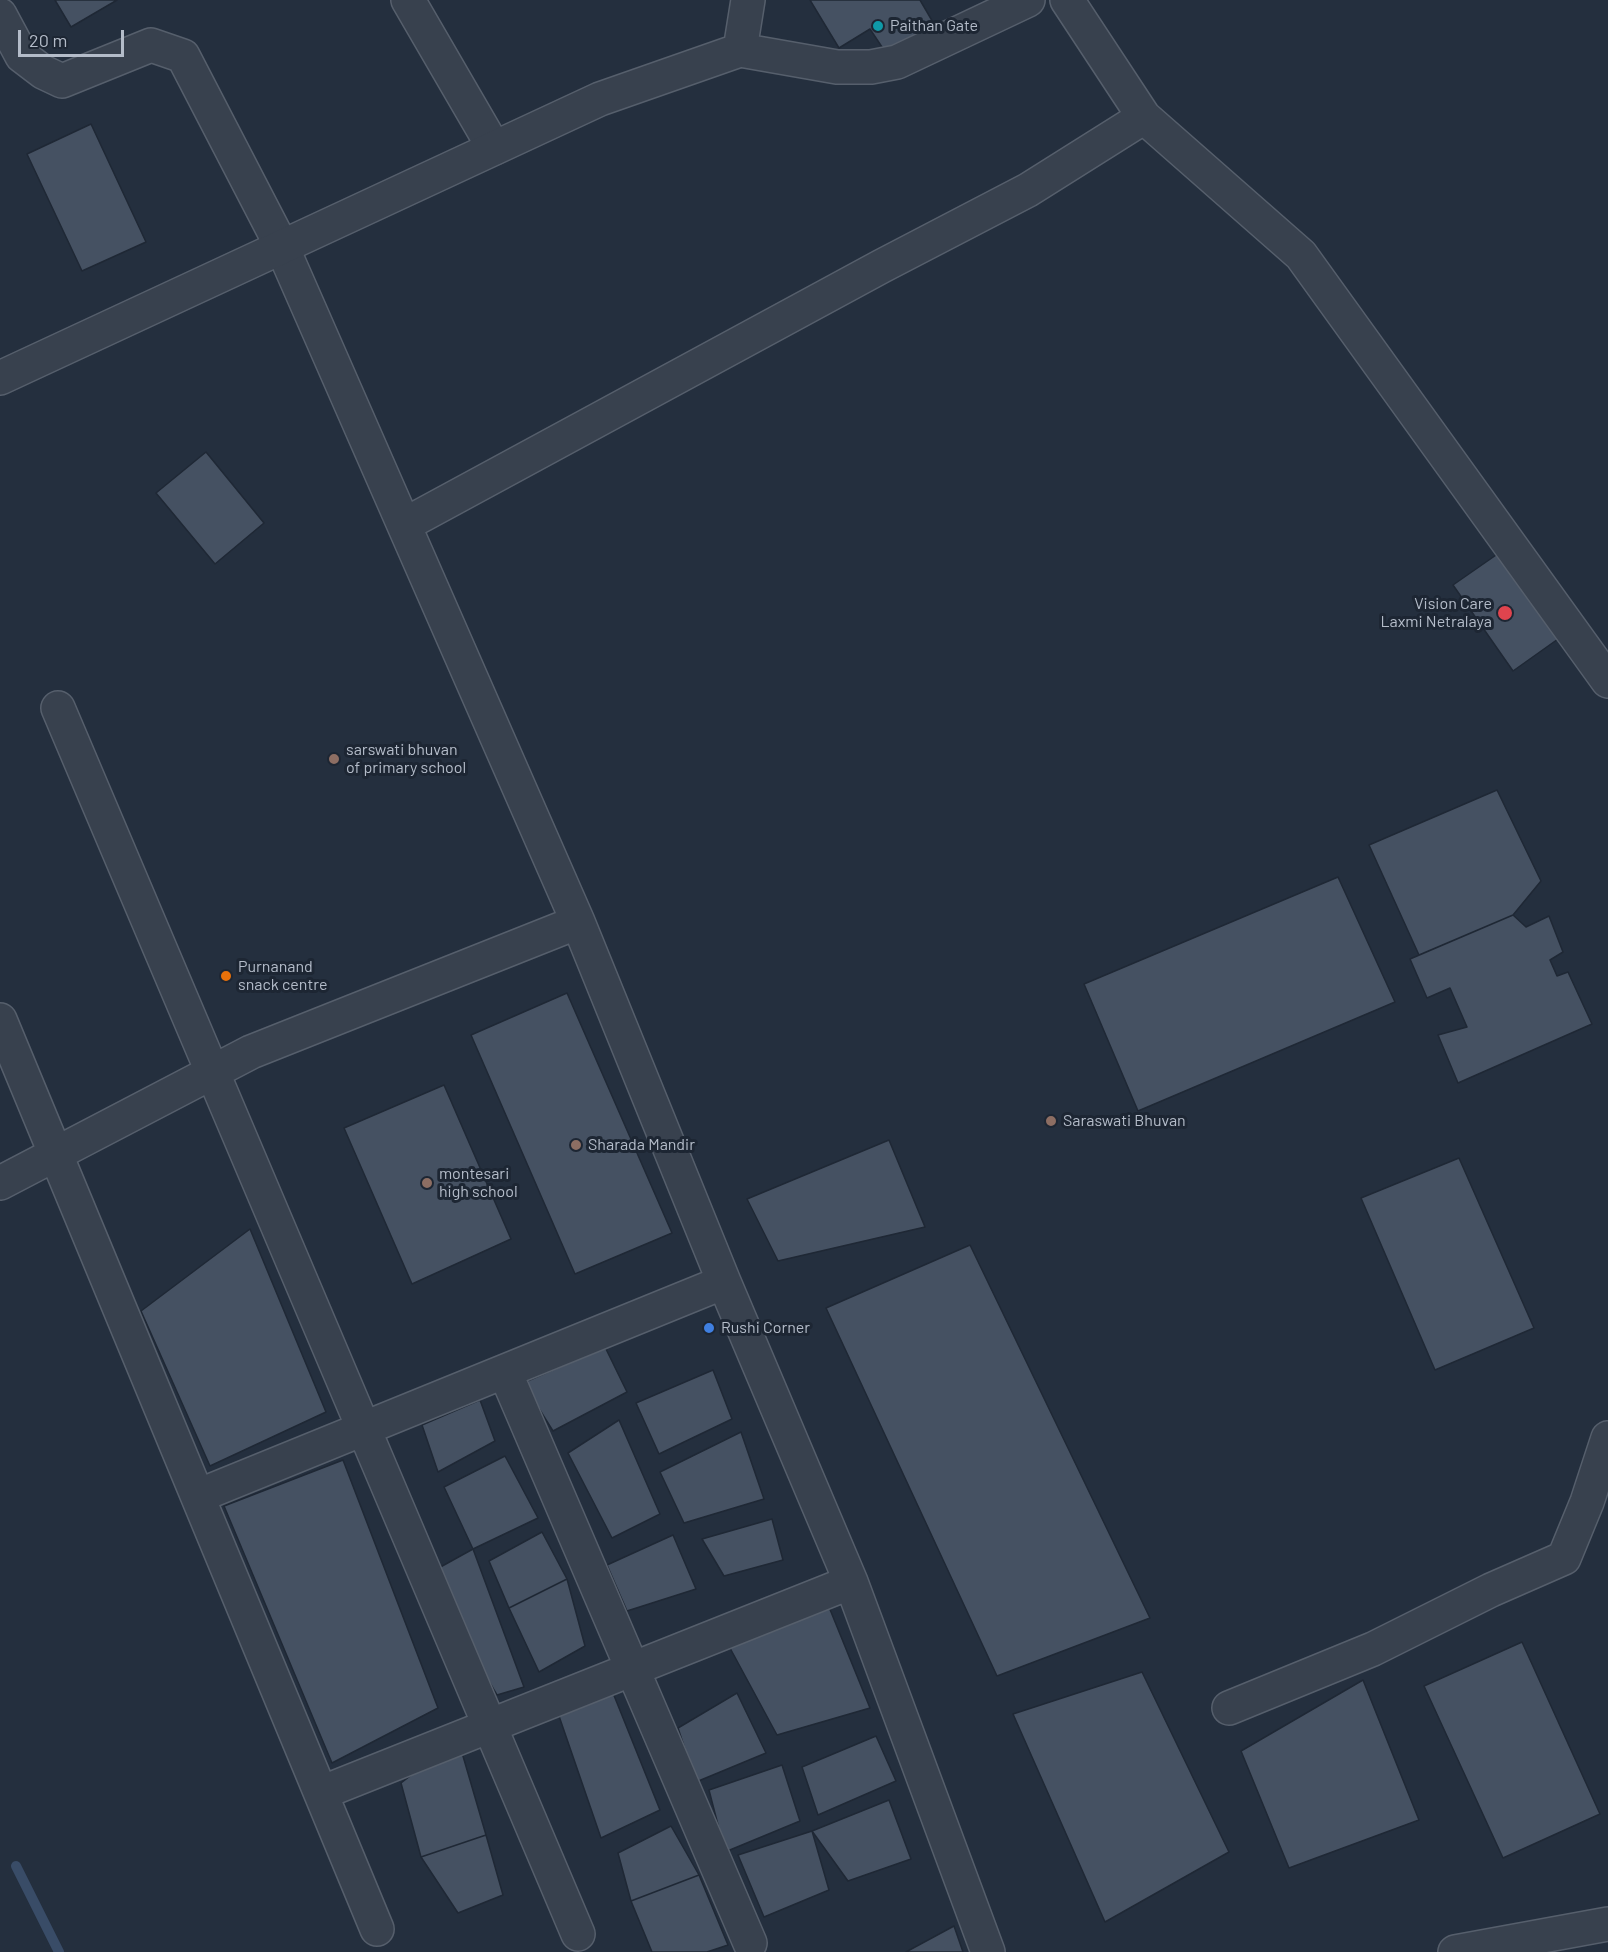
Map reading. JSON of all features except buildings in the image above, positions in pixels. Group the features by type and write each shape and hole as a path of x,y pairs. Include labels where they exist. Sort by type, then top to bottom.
{"street":[{"path":"408,0 494,148"},
{"path":"740,50 748,0"},
{"path":"0,378 600,99 740,50 837,67 871,67 897,62 1028,0"},
{"path":"1067,0 1144,117 1301,255 1608,681"},
{"path":"0,15 22,56 43,72 62,81 151,45 183,56 282,247 578,922 724,1282 851,1582 988,1952"},
{"path":"404,525 882,266 1028,190 1144,117"},
{"path":"58,708 578,1934"},
{"path":"0,1183 251,1052 578,922"},
{"path":"0,1020 377,1929"},
{"path":"198,1497 724,1282"},
{"path":"505,1372 750,1943"},
{"path":"1229,1708 1373,1649 1491,1590 1564,1558 1587,1502 1608,1438"},
{"path":"321,1793 851,1582"},
{"path":"1455,1952 1518,1946 1608,1923"}],"waterway":[{"path":"16,1866 59,1952"}],"place":[{"name":"Paithan Gate","path":"878,26"},
{"name":"Vision Care Laxmi Netralaya","path":"1505,613"},
{"name":"sarswati bhuvan of primary school","path":"334,759"},
{"name":"Purnanand snack centre","path":"226,976"},
{"name":"Saraswati Bhuvan","path":"1051,1121"},
{"name":"Sharada Mandir","path":"576,1145"},
{"name":"montesari high school","path":"427,1183"},
{"name":"Rushi Corner","path":"709,1328"}]}
